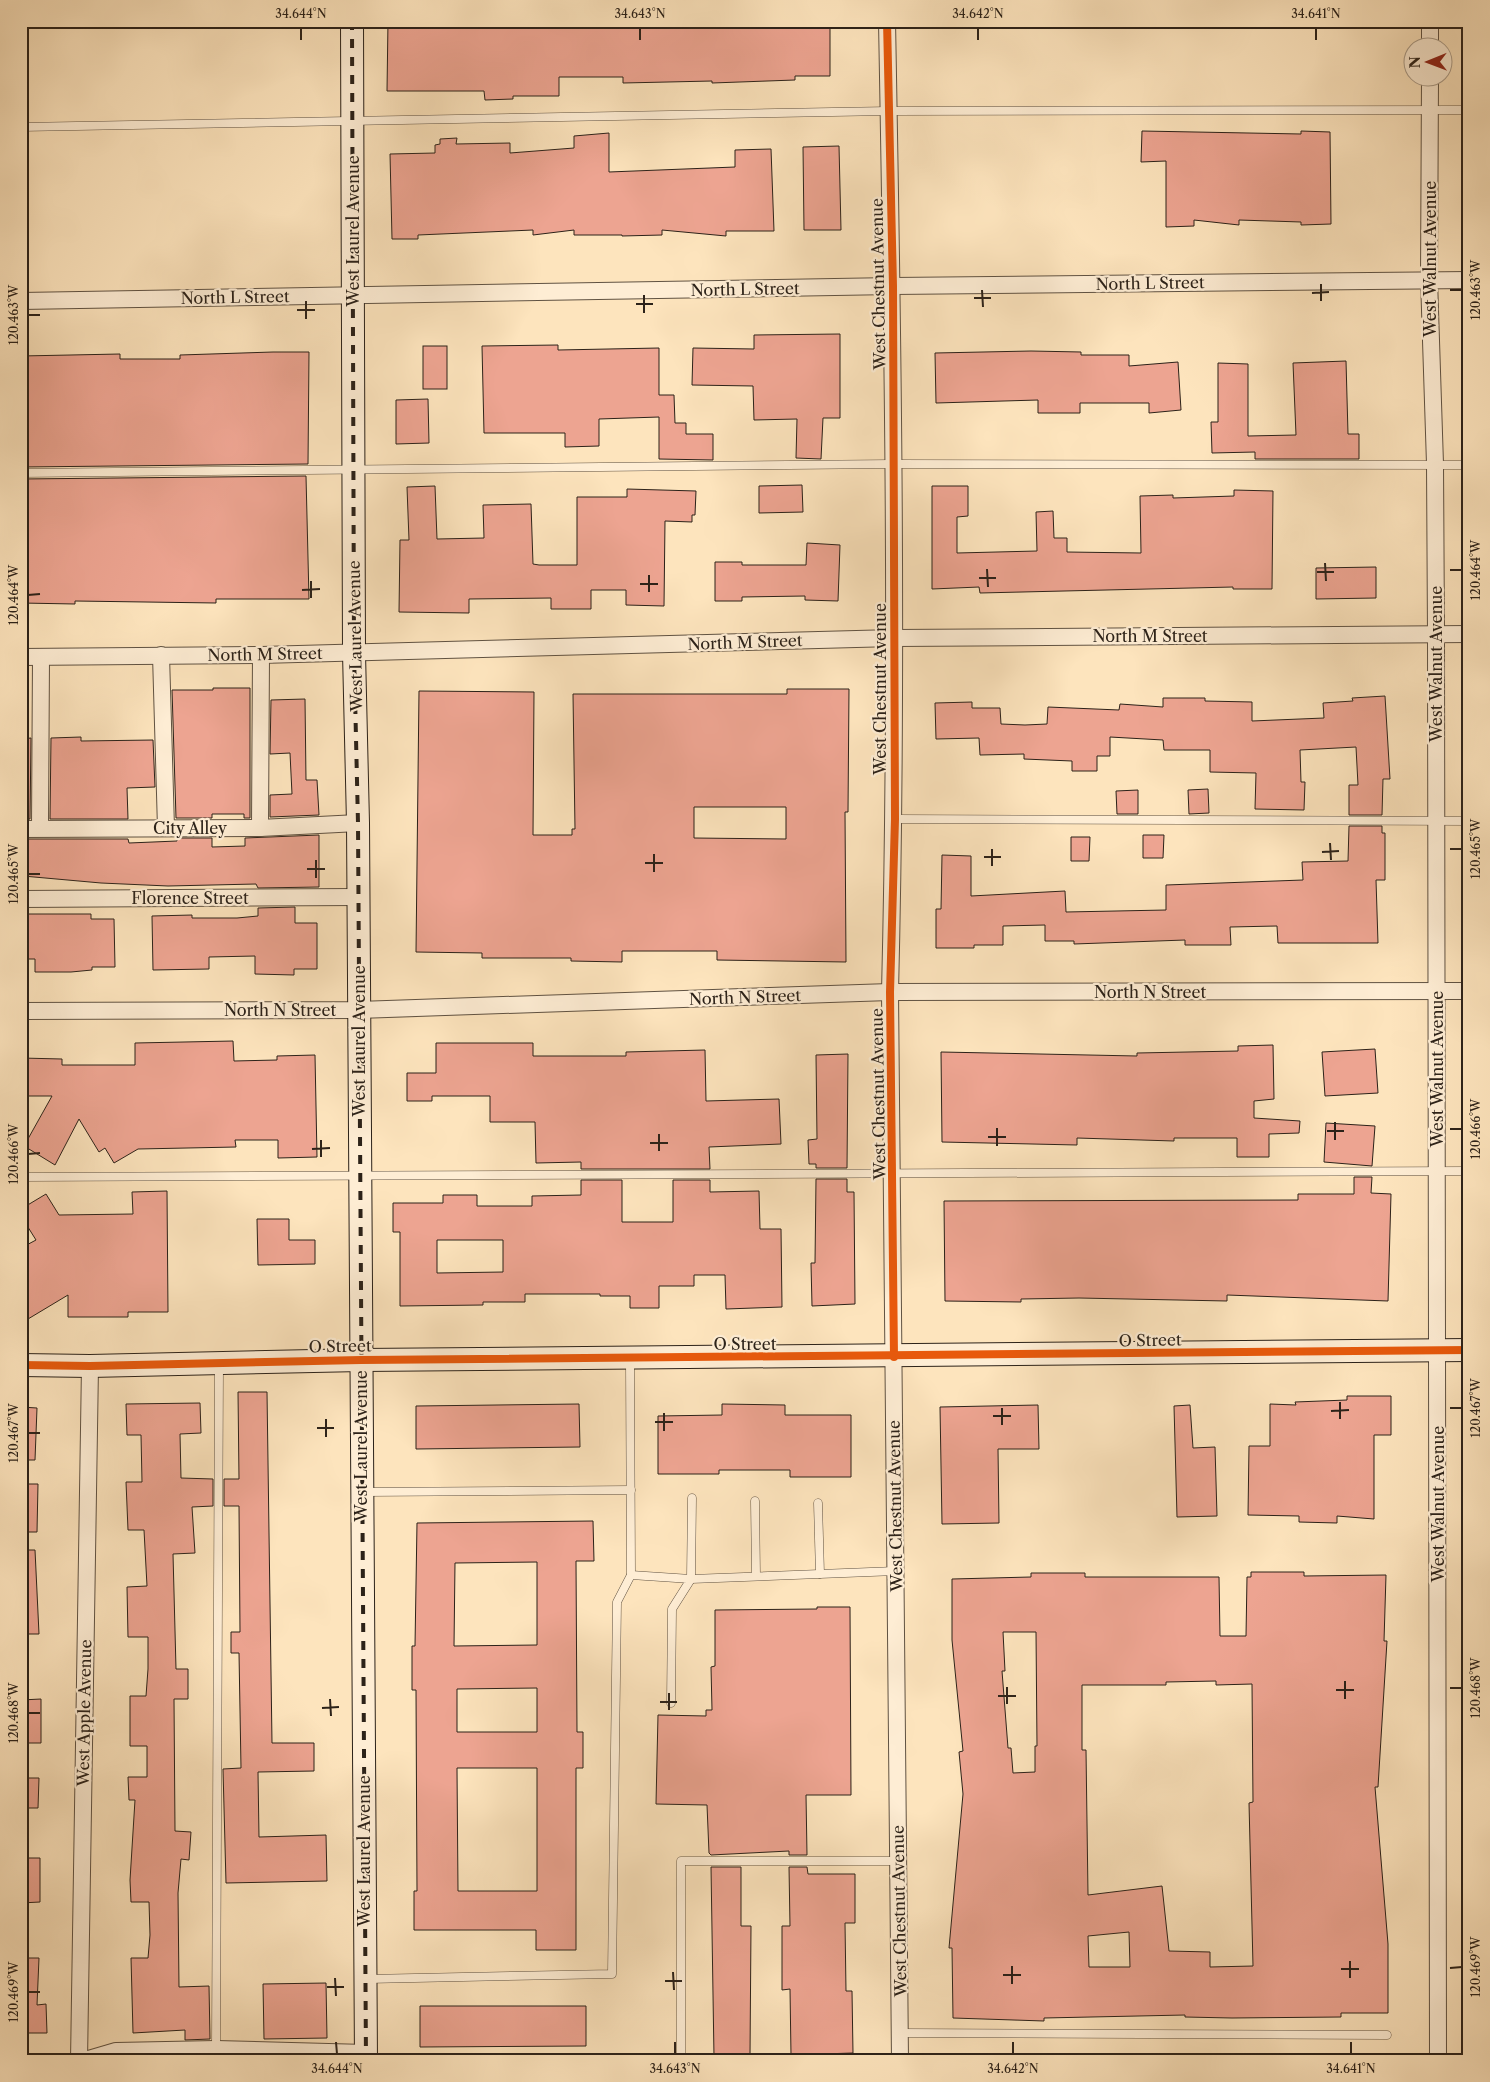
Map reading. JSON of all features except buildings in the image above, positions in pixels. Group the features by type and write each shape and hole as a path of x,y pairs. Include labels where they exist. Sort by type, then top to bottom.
{"street":[{"name":"West Laurel Avenue","path":"352,21 354,653 358,823 366,2057"},
{"name":"West Chestnut Avenue","path":"887,21 893,286 894,819 890,992 900,2061"},
{"path":"1430,21 1430,38"},
{"name":"West Walnut Avenue","path":"1430,88 1429,279 1435,464 1437,822 1436,1171 1439,1350 1438,2061"},
{"name":"North L Street","path":"21,301 893,286 1469,280"},
{"name":"North M Street","path":"21,657 354,653 894,638 1469,634"},
{"path":"161,655 166,828"},
{"path":"260,828 261,655"},
{"path":"40,828 41,657"},
{"name":"City Alley","path":"21,828 260,828 358,823"},
{"name":"Florence Street","path":"21,899 358,897"},
{"name":"North N Street","path":"21,1011 358,1010 890,992 1469,991"},
{"name":"O Street","path":"21,1365 90,1366 361,1360 894,1357 1469,1350"},
{"name":"West Apple Avenue","path":"80,2061 90,1366"},
{"path":"80,2061 116,2051 216,2049 366,2057"}],"lane":[{"path":"21,127 889,111 1469,110"},
{"path":"21,473 893,464 1469,465"},
{"path":"894,819 1469,821"},
{"path":"21,1177 1469,1171"},
{"path":"365,1979 612,1974 617,1602 631,1575 630,1358"},
{"path":"216,2049 219,1363"},
{"path":"362,1492 630,1490"},
{"path":"671,1703 672,1609 691,1578 692,1498"},
{"path":"755,1501 756,1576"},
{"path":"818,1503 820,1574"},
{"path":"631,1575 691,1578 896,1571"},
{"path":"681,2055 681,1861 898,1861"},
{"path":"900,2033 1387,2035"}],"railway":[{"path":"352,21 354,653 358,823 366,2061"}],"cycle path":[{"path":"887,21 893,286 895,819 890,992 894,1357"},
{"path":"21,1365 90,1366 361,1360 1469,1350"}]}
